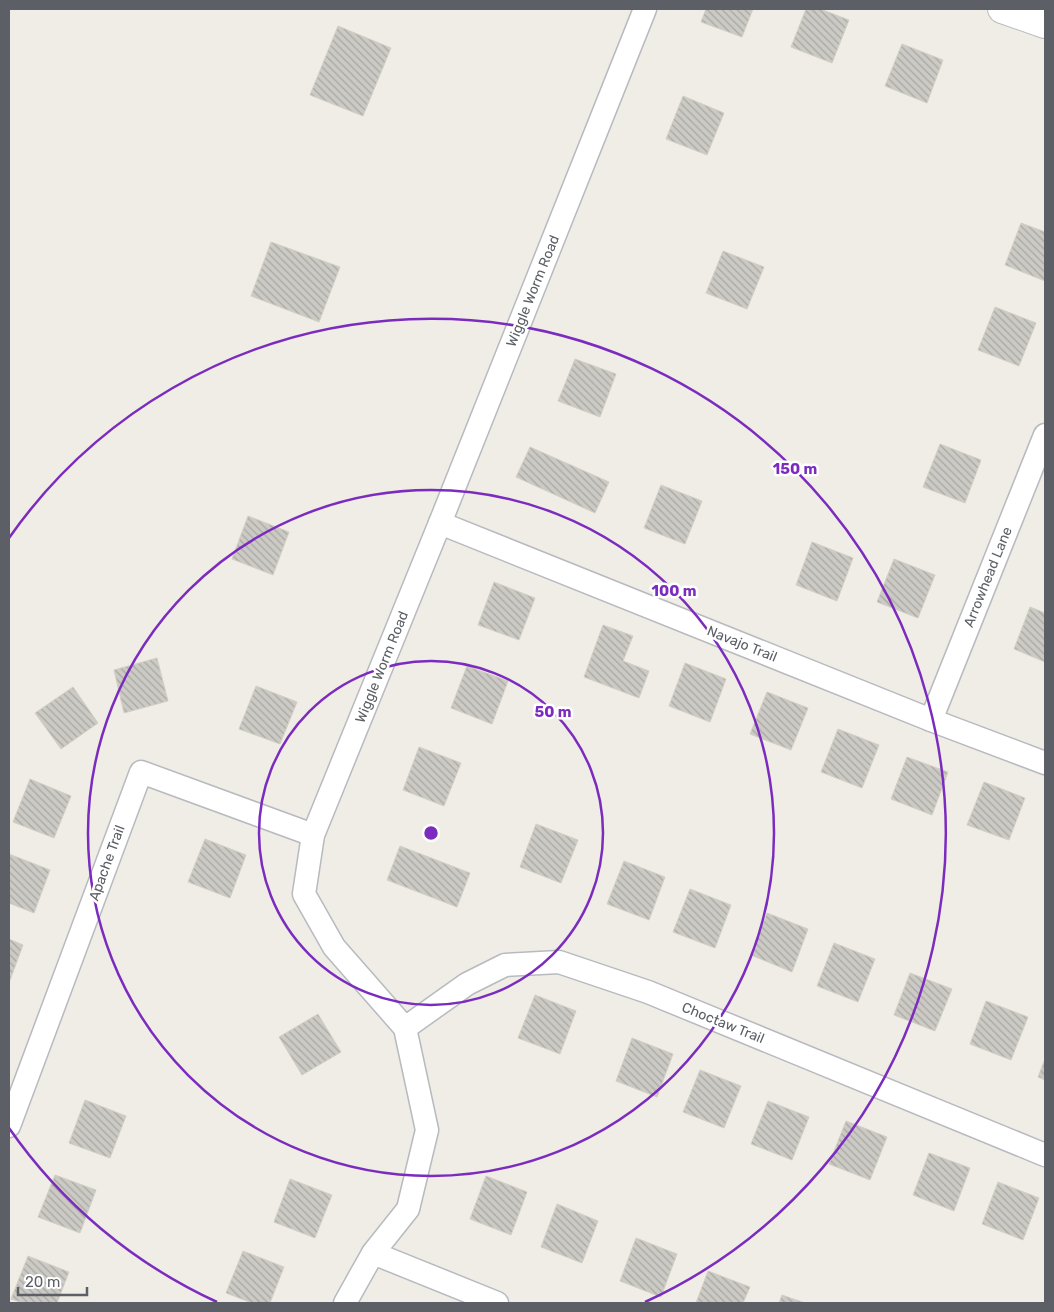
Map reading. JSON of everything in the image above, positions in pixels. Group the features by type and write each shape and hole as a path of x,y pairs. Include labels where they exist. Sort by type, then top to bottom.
{"street":[{"name":"Wiggle Worm Road","path":"345,1303 373,1253 408,1209 427,1130 405,1028 334,947 304,894 313,835 645,9"},
{"path":"1002,9 1045,24"},
{"name":"Arrowhead Lane","path":"931,720 1045,435"},
{"name":"Navajo Trail","path":"440,523 931,720 1045,763"},
{"name":"Apache Trail","path":"9,1126 141,772 313,835"},
{"name":"Choctaw Trail","path":"405,1028 467,984 505,965 559,962 648,992 1045,1155"},
{"path":"373,1253 498,1303"}],"building":[{"path":"706,9 753,9 742,37 701,22"},
{"path":"806,9 820,9 849,20 832,63 791,47"},
{"path":"338,26 391,48 363,116 310,95"},
{"path":"902,44 943,60 927,103 885,86"},
{"path":"683,96 724,113 707,155 666,139"},
{"path":"1021,223 1045,232 1045,281 1005,265"},
{"path":"271,242 340,267 319,322 251,296"},
{"path":"723,251 764,267 747,309 706,293"},
{"path":"995,307 1036,323 1019,366 978,350"},
{"path":"575,359 616,374 600,417 558,401"},
{"path":"940,444 981,460 965,503 923,487"},
{"path":"530,447 609,482 595,513 516,477"},
{"path":"661,485 702,501 685,544 644,528"},
{"path":"248,516 289,532 273,575 232,559"},
{"path":"812,542 853,558 837,601 796,585"},
{"path":"894,559 935,575 918,618 877,602"},
{"path":"494,582 535,598 519,640 478,625"},
{"path":"1030,607 1045,613 1045,662 1014,649"},
{"path":"603,625 633,636 623,661 649,671 639,698 584,677"},
{"path":"157,658 168,701 124,713 114,670"},
{"path":"685,663 726,679 710,722 669,706"},
{"path":"467,666 508,681 492,724 451,708"},
{"path":"256,686 297,702 280,744 239,729"},
{"path":"73,687 98,723 61,749 35,713"},
{"path":"767,692 808,708 791,750 750,734"},
{"path":"838,729 879,745 862,788 821,772"},
{"path":"419,747 461,763 444,806 403,790"},
{"path":"907,757 948,772 932,815 891,799"},
{"path":"30,779 71,796 54,838 13,822"},
{"path":"984,782 1025,798 1009,840 967,825"},
{"path":"536,824 578,840 561,883 520,867"},
{"path":"205,839 246,855 230,898 188,882"},
{"path":"400,846 470,873 457,907 387,880"},
{"path":"9,854 50,870 34,913 9,903"},
{"path":"624,861 665,877 649,920 607,904"},
{"path":"690,889 731,905 715,948 673,932"},
{"path":"767,913 808,929 792,972 751,955"},
{"path":"9,939 23,945 9,983"},
{"path":"834,943 875,959 858,1002 817,986"},
{"path":"910,973 952,989 935,1031 894,1015"},
{"path":"535,995 576,1011 560,1054 518,1038"},
{"path":"986,1001 1028,1017 1011,1060 970,1044"},
{"path":"318,1014 341,1052 302,1075 279,1037"},
{"path":"632,1038 673,1054 657,1097 616,1081"},
{"path":"1045,1059 1045,1080 1038,1077"},
{"path":"700,1070 741,1086 724,1128 683,1112"},
{"path":"85,1100 126,1116 110,1158 69,1143"},
{"path":"768,1101 809,1117 792,1160 751,1144"},
{"path":"846,1121 887,1137 870,1180 829,1164"},
{"path":"929,1153 970,1168 954,1211 913,1195"},
{"path":"55,1175 96,1190 80,1233 38,1217"},
{"path":"486,1176 527,1192 511,1235 470,1219"},
{"path":"290,1179 332,1195 315,1238 274,1222"},
{"path":"998,1182 1039,1198 1023,1240 982,1224"},
{"path":"557,1204 598,1221 582,1263 541,1247"},
{"path":"636,1238 677,1254 661,1297 620,1281"},
{"path":"243,1251 284,1267 270,1303 252,1303 226,1293"},
{"path":"28,1256 69,1272 57,1303 23,1303 11,1299"},
{"path":"708,1271 750,1287 743,1303 696,1303"},
{"path":"782,1295 805,1303 779,1303"}]}
